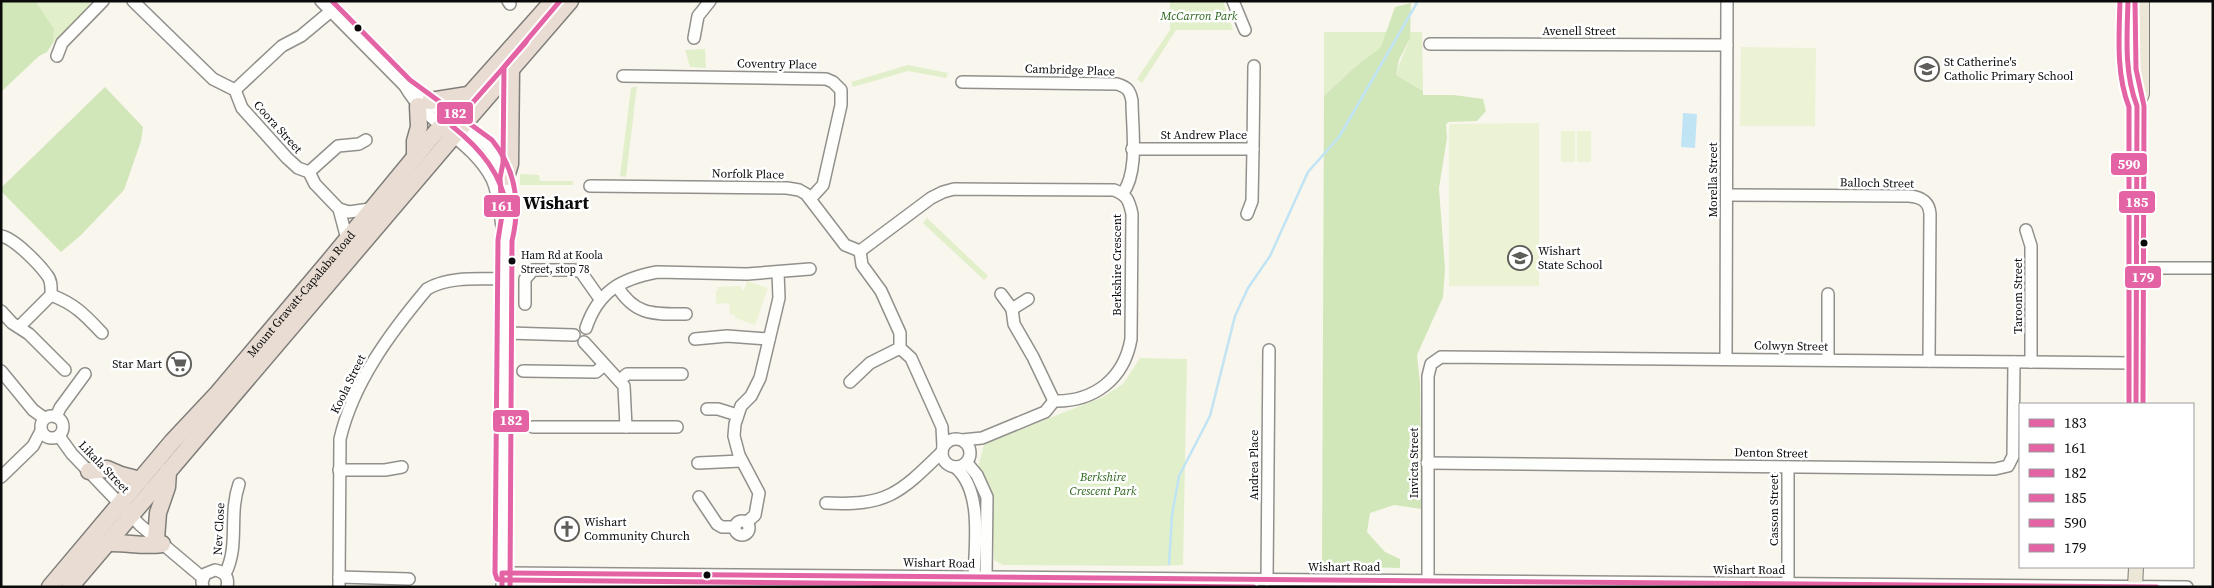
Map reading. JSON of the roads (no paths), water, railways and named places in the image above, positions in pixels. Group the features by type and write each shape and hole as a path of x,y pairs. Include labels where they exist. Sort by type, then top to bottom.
{"highway":[{"name":"Mount Gravatt-Capalaba Road","path":"50,587 125,509 168,471 451,126 468,95 553,1"},
{"name":"Mount Gravatt-Capalaba Road","path":"70,587 106,543 140,480 218,393 348,239 370,209 415,156 451,126 511,69 570,1"},
{"path":"506,178 510,164 511,69"},
{"path":"415,156 415,140 424,103 468,95"},
{"path":"89,471 106,469 140,480"},
{"path":"106,543 128,542 145,547 159,542 158,514 167,487 168,471"}],"main road":[{"path":"2128,1 2127,39 2131,96 2137,106"},
{"path":"2136,403 2137,106 2142,94 2142,1"},
{"path":"2136,568 2136,587"}],"street":[{"path":"57,56 62,43 103,1"},
{"path":"133,1 213,79 235,90 282,46 301,36 330,11"},
{"path":"321,1 405,86 422,95 424,103 451,126 476,157 491,179 500,203 501,224 505,240"},
{"path":"694,38 698,16 710,1"},
{"path":"1234,1 1245,30"},
{"name":"Morella Street","path":"1726,359 1727,1"},
{"name":"Avenell Street","path":"1430,44 1727,44"},
{"name":"St Andrew Place","path":"1132,149 1253,149 1254,66"},
{"name":"Coventry Place","path":"623,76 826,79 834,82 841,90 841,105 823,185 810,198"},
{"name":"Cambridge Place","path":"962,82 1117,84 1126,86 1132,101 1132,172 1129,185 1123,193"},
{"name":"Coora Street","path":"235,90 242,108 287,158 298,168 308,172 315,184 339,209 348,239"},
{"path":"451,126 486,144 498,160 506,178 510,200 509,225 505,240 504,279 502,587"},
{"path":"308,172 338,146 359,144 366,140"},
{"path":"1247,214 1252,201 1253,149"},
{"name":"Norfolk Place","path":"590,186 787,188 800,190 810,198 845,245 860,251"},
{"path":"974,577 976,519 968,484 961,472 944,461 942,427 911,358 900,348 900,333 881,291 862,265 860,251 931,198 954,189 1114,190 1123,193"},
{"name":"Berkshire Crescent","path":"1054,401 1071,402 1102,388 1123,368 1128,356 1132,339 1132,214 1129,199 1123,193"},
{"name":"Balloch Street","path":"1727,195 1909,196 1921,198 1928,205 1930,214 1929,361"},
{"path":"339,209 349,212 370,209"},
{"name":"Taroom Street","path":"2026,230 2031,246 2032,362"},
{"path":"1,236 14,241 48,276 51,285 51,295 19,327"},
{"path":"2136,268 2213,268"},
{"path":"586,328 591,312 600,299 617,286 642,275 657,272 747,274 810,269"},
{"path":"525,304 525,279 533,270 574,270 581,272 600,299"},
{"path":"700,497 717,524 722,527 734,527 737,534 744,535 749,529 747,522 755,515 759,493 741,461 734,436 737,415 757,386 779,298 778,272"},
{"name":"Koola Street","path":"339,582 340,440 345,418 383,343 427,289 443,282 504,279"},
{"path":"617,286 625,299 640,310 656,314 686,314"},
{"path":"826,503 857,503 887,498 904,487 928,466 948,441 982,438 1045,412 1054,401 1033,356 1014,324 1012,309 1001,294"},
{"path":"1828,294 1828,360"},
{"path":"51,295 75,307 102,333"},
{"path":"1012,309 1028,299"},
{"path":"1,311 65,370"},
{"path":"504,333 574,335"},
{"path":"695,339 727,336 769,339"},
{"path":"584,342 620,380 625,390 626,427"},
{"path":"850,382 870,363 900,348"},
{"name":"Andrea Place","path":"1267,580 1269,350"},
{"name":"Colwyn Street","path":"1446,356 2136,363"},
{"name":"Invicta Street","path":"1428,581 1428,376 1431,364 1436,359 1446,356"},
{"name":"Denton Street","path":"1427,463 1995,469 2008,466 2013,456 2014,362"},
{"path":"523,371 596,372 604,365"},
{"path":"1,371 33,410 63,425 56,437 33,446"},
{"path":"56,437 44,436 40,424 60,408 85,374"},
{"path":"620,380 626,374 682,374"},
{"path":"707,409 718,409 737,415"},
{"path":"533,427 677,427"},
{"path":"942,427 968,445 969,457 987,497 986,577"},
{"path":"1,477 33,446 41,431"},
{"name":"Likala Street","path":"56,437 125,509 203,582"},
{"path":"928,466 951,466 969,457 982,438"},
{"path":"698,462 741,461"},
{"path":"340,470 385,470 402,467"},
{"name":"Casson Street","path":"1788,467 1788,584"},
{"name":"Nev Close","path":"225,574 233,554 233,501 239,484"},
{"path":"203,582 211,570 220,571 225,574 228,580 227,587"},
{"name":"Wishart Road","path":"502,573 738,581 842,581 986,577 1020,582 1267,580 1724,585 2187,587"},
{"path":"339,582 409,579"}],"water":[{"path":"1683,113 1697,114 1695,148 1681,147"}],"waterway":[{"path":"1169,564 1172,515 1179,476 1210,416 1235,316 1248,288 1270,256 1308,172 1339,137 1418,1"}],"place":[{"name":"St Catherine's Catholic Primary School","path":"1927,69"},
{"name":"Wishart State School","path":"1520,258"},
{"name":"Ham Rd at Koola Street, stop 78","path":"512,261"},
{"name":"Star Mart","path":"179,364"},
{"name":"Wishart Community Church","path":"567,529"}],"district":[{"name":"Wishart","path":"556,203"}],"park label":[{"name":"McCarron Park","path":"1199,16"},
{"name":"Berkshire Crescent Park","path":"1103,484"}]}
